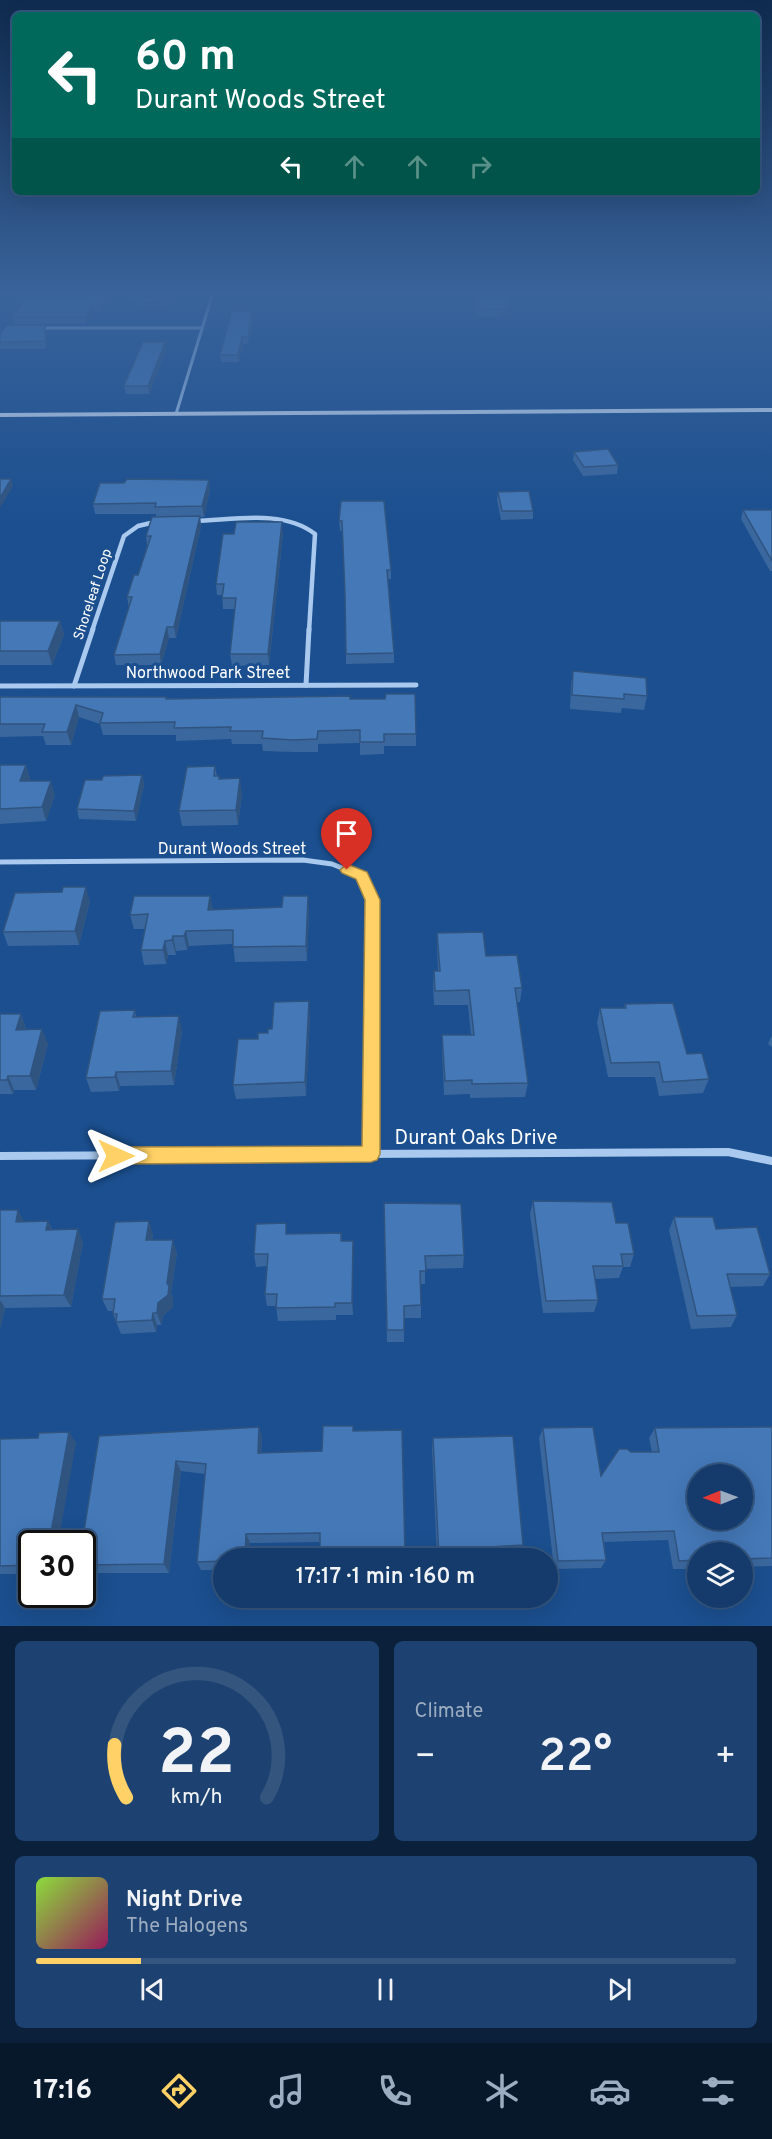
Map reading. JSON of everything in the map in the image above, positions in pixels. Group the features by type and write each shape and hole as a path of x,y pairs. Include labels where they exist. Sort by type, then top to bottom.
{"street":[{"path":"176,414 188,372"},
{"path":"0,415 772,410"},
{"path":"190,521 283,520 309,527 315,534 306,685"},
{"name":"Shoreleaf Loop","path":"74,686 124,536 138,526 167,522"},
{"name":"Northwood Park Street","path":"0,686 416,685"},
{"name":"Durant Woods Street","path":"0,862 303,861 332,864 362,876 373,900 371,1154"},
{"name":"Durant Oaks Drive","path":"0,1156 728,1152 772,1161"}],"building":[{"path":"130,372 153,372 148,386 124,386"},
{"path":"608,449 618,465 584,467 574,452"},
{"path":"0,479 11,479 0,498"},
{"path":"127,479 209,480 202,506 155,507 156,503 93,504 100,483 124,483"},
{"path":"529,491 533,511 502,511 498,492"},
{"path":"341,501 384,501 391,570 387,570 394,653 346,654 342,521 339,521"},
{"path":"743,510 772,510 772,561"},
{"path":"200,516 174,627 167,627 160,654 114,655 132,597 127,597 134,575 138,575 151,536 146,536 152,517"},
{"path":"236,522 282,522 268,654 230,654 236,598 222,598 224,584 216,584 223,534 234,534"},
{"path":"0,621 60,621 48,651 0,651"},
{"path":"573,671 646,678 647,696 624,694 624,699 572,695"},
{"path":"386,694 415,694 416,734 384,734 384,742 360,742 360,730 318,731 317,739 262,738 263,731 230,731 231,727 174,728 175,722 100,723 103,713 76,705 67,732 42,732 45,724 0,724 0,697 166,697 166,699 350,696 350,699 385,699"},
{"path":"0,765 26,765 20,781 51,781 42,807 0,809"},
{"path":"215,766 214,776 219,776 219,779 240,778 236,810 179,811 187,767"},
{"path":"142,775 134,811 77,809 85,780 102,780 103,776"},
{"path":"63,887 86,887 75,931 3,932 15,893 62,892"},
{"path":"134,896 210,896 208,910 282,907 283,896 308,896 306,946 233,947 233,930 186,931 184,936 173,936 172,940 165,941 163,950 141,950 148,914 130,915"},
{"path":"483,932 486,956 517,955 522,988 515,988 528,1083 472,1084 472,1080 445,1081 442,1035 474,1035 469,990 435,991 434,971 440,971 437,933"},
{"path":"309,1001 305,1082 233,1085 238,1039 258,1039 258,1033 268,1033 268,1029 272,1029 274,1002"},
{"path":"673,1003 687,1054 702,1053 709,1079 663,1082 659,1062 611,1063 600,1008 626,1008 625,1004"},
{"path":"135,1010 133,1017 179,1016 171,1071 116,1072 115,1077 86,1078 100,1011"},
{"path":"0,1014 21,1014 16,1030 42,1029 30,1076 8,1076 7,1080 0,1080"},
{"path":"533,1201 612,1202 616,1223 628,1223 634,1254 621,1254 623,1266 593,1266 598,1300 546,1301"},
{"path":"384,1203 461,1204 464,1255 425,1256 426,1271 420,1271 421,1305 404,1306 404,1330 387,1330"},
{"path":"0,1210 18,1210 16,1222 48,1221 46,1230 78,1229 64,1295 0,1296"},
{"path":"674,1217 713,1217 716,1229 757,1227 770,1274 727,1274 737,1315 697,1316"},
{"path":"149,1221 146,1240 173,1240 167,1283 168,1295 158,1303 157,1313 153,1313 152,1320 116,1322 117,1314 113,1314 115,1299 102,1299 115,1222"},
{"path":"286,1223 286,1234 341,1233 341,1241 353,1241 352,1303 335,1303 335,1307 276,1308 277,1294 265,1294 268,1254 254,1254 256,1224"},
{"path":"323,1426 353,1426 353,1431 402,1430 405,1548 320,1548 320,1533 246,1534 245,1548 213,1548 213,1561 197,1562 206,1464 176,1461 164,1564 96,1565 96,1530 84,1530 99,1436 259,1427 258,1453 322,1451"},
{"path":"593,1427 601,1476 619,1449 627,1449 631,1452 659,1452 655,1428 772,1427 772,1558 753,1559 753,1542 687,1542 687,1561 679,1561 674,1531 602,1533 606,1560 558,1561 543,1428"},
{"path":"69,1432 52,1530 18,1530 18,1565 0,1566 0,1439 38,1438 39,1433"},
{"path":"513,1436 523,1545 438,1548 433,1438"}],"route":[{"path":"116,1156 371,1154 373,900 362,876 347,870"}]}
